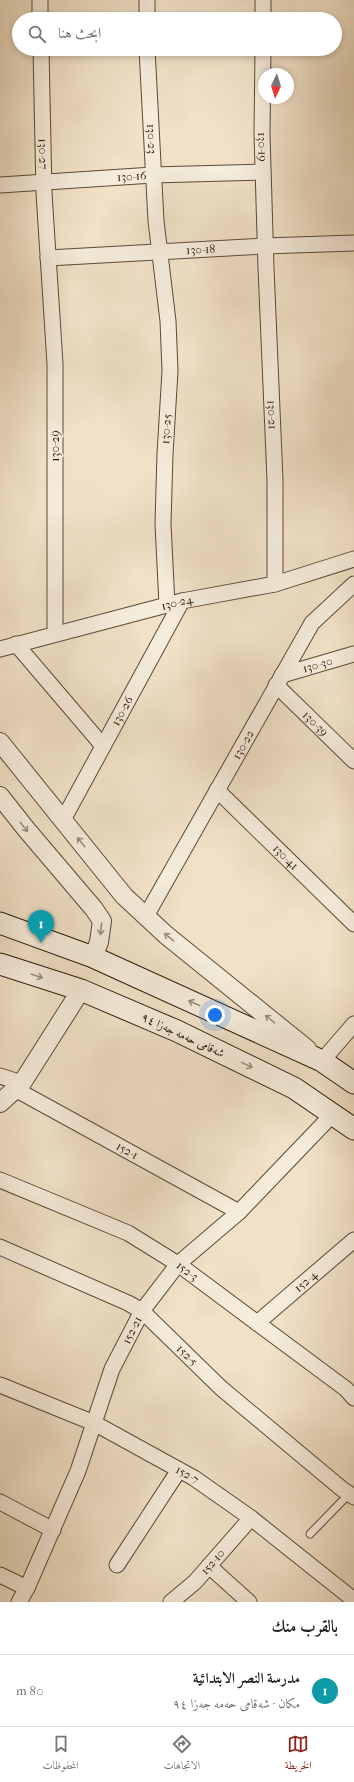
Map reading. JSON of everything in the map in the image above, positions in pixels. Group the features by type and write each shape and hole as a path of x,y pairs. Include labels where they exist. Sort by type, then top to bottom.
{"main road":[{"path":"0,923 93,957 322,1061 354,1083"},
{"name":"شەقامی حەمە جەزا ٩٤","path":"0,964 81,990 177,1031 294,1088 354,1129"}],"street":[{"path":"40,0 40,12"},
{"path":"147,0 147,12"},
{"path":"263,0 263,12"},
{"name":"130-27","path":"41,56 44,183 48,258"},
{"name":"130-23","path":"147,56 153,175 159,253"},
{"name":"130-19","path":"263,56 263,172 265,246"},
{"name":"130-16","path":"0,185 153,175 263,172"},
{"name":"130-18","path":"48,258 265,246 354,243"},
{"name":"130-21","path":"265,246 276,480 275,584"},
{"name":"130-25","path":"159,253 168,320 170,371 165,454 163,524 167,605"},
{"name":"130-29","path":"48,258 55,364 55,634"},
{"name":"130-24","path":"0,648 182,601 275,584 354,559"},
{"name":"130-22","path":"146,916 312,622 351,591"},
{"name":"130-26","path":"63,820 182,601"},
{"path":"16,644 103,746"},
{"name":"130-30","path":"279,680 354,654"},
{"name":"130-39","path":"279,680 354,761"},
{"path":"0,742 124,896 166,935 322,1061 354,1024"},
{"name":"130-41","path":"217,790 354,924"},
{"path":"0,796 94,909 102,921 99,942 93,957"},
{"path":"0,1103 18,1086 81,990"},
{"name":"152-1","path":"0,1076 239,1212"},
{"name":"152-21","path":"19,1602 27,1588 78,1471 112,1369 142,1311 178,1264 239,1212 332,1115"},
{"name":"152-3","path":"0,1180 128,1233 178,1264 346,1389 354,1398"},
{"name":"152-4","path":"257,1323 354,1240"},
{"name":"152-5","path":"0,1247 128,1303 142,1311 221,1388 352,1496"},
{"name":"152-7","path":"0,1385 94,1423 194,1478 251,1518 354,1600"},
{"path":"117,1565 179,1470"},
{"path":"0,1502 53,1530"},
{"name":"152-10","path":"171,1602 195,1582 251,1518"},
{"path":"209,1566 249,1602"},
{"path":"0,1575 27,1588"}],"lane":[{"path":"310,1534 352,1496"}],"place":[{"name":"مدرسة النصر الابتدائية","path":"41,943"}]}
